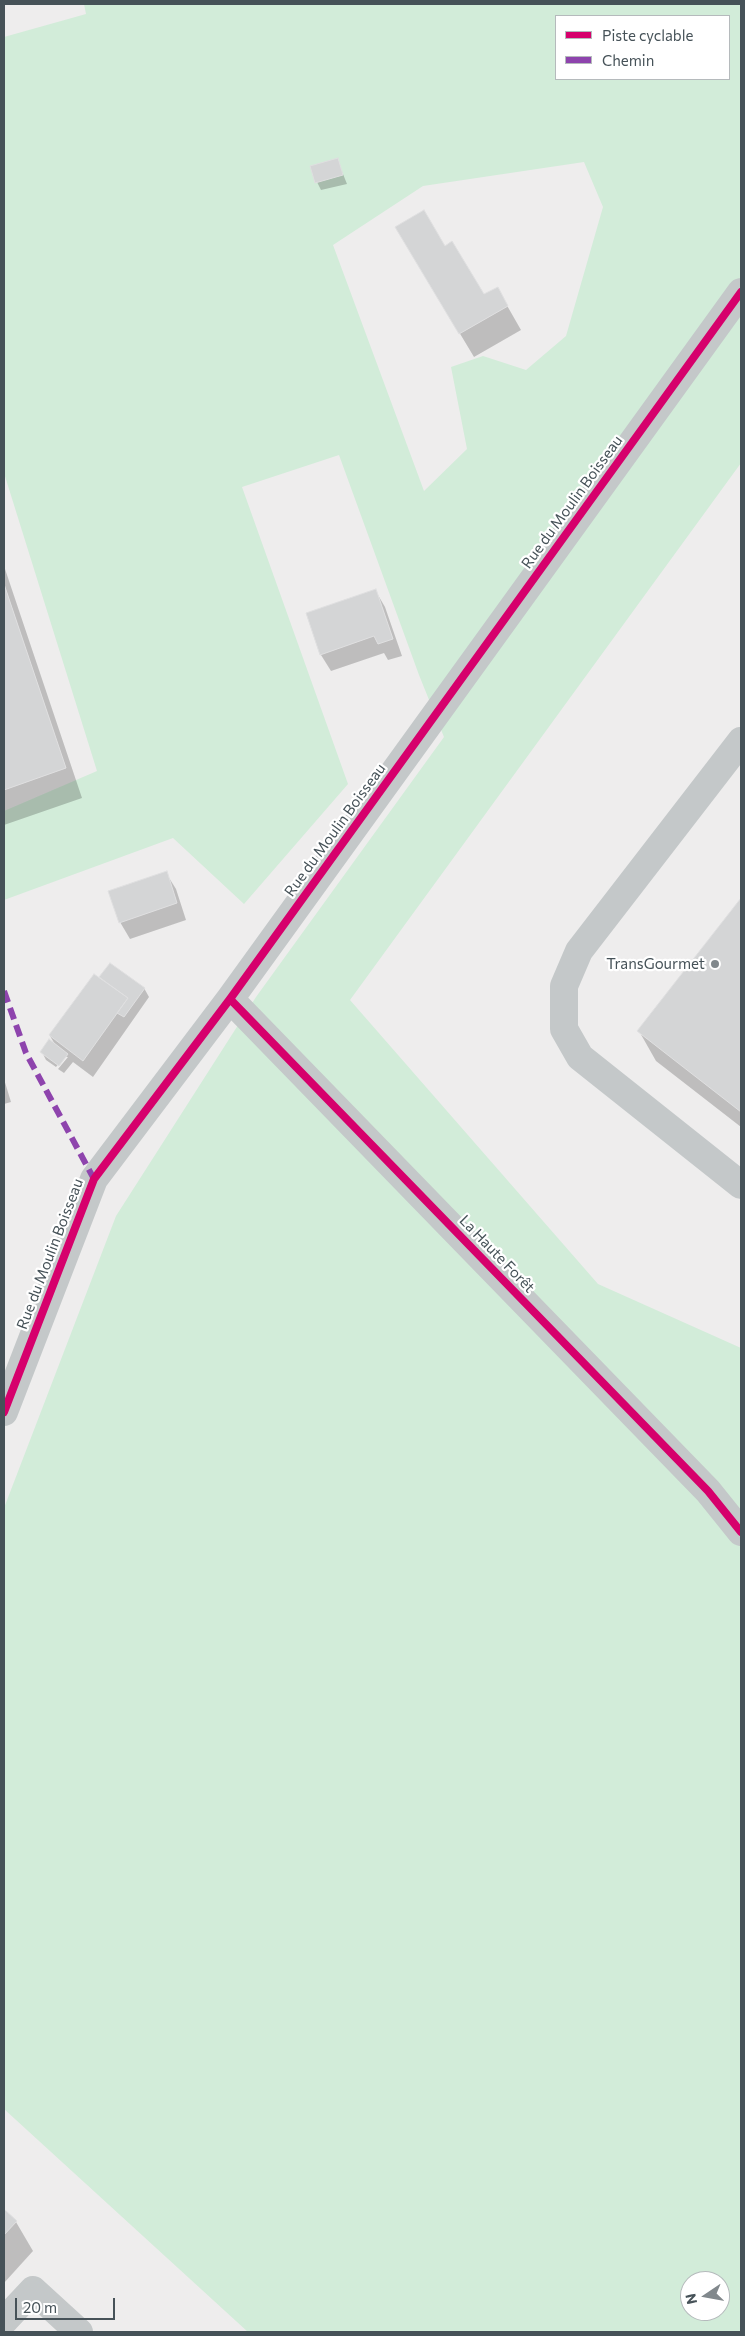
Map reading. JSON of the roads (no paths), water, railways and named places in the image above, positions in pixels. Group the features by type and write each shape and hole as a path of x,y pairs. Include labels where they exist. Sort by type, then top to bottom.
{"street":[{"name":"Rue du Moulin Boisseau","path":"4,1412 94,1179 230,998 741,292"},
{"path":"741,741 579,951 564,986 564,1029 580,1057 741,1185"},
{"name":"La Haute Forêt","path":"230,998 701,1483 741,1532"},
{"path":"4,2321 33,2290 79,2332"}],"place":[{"name":"TransGourmet","path":"715,964"}]}
